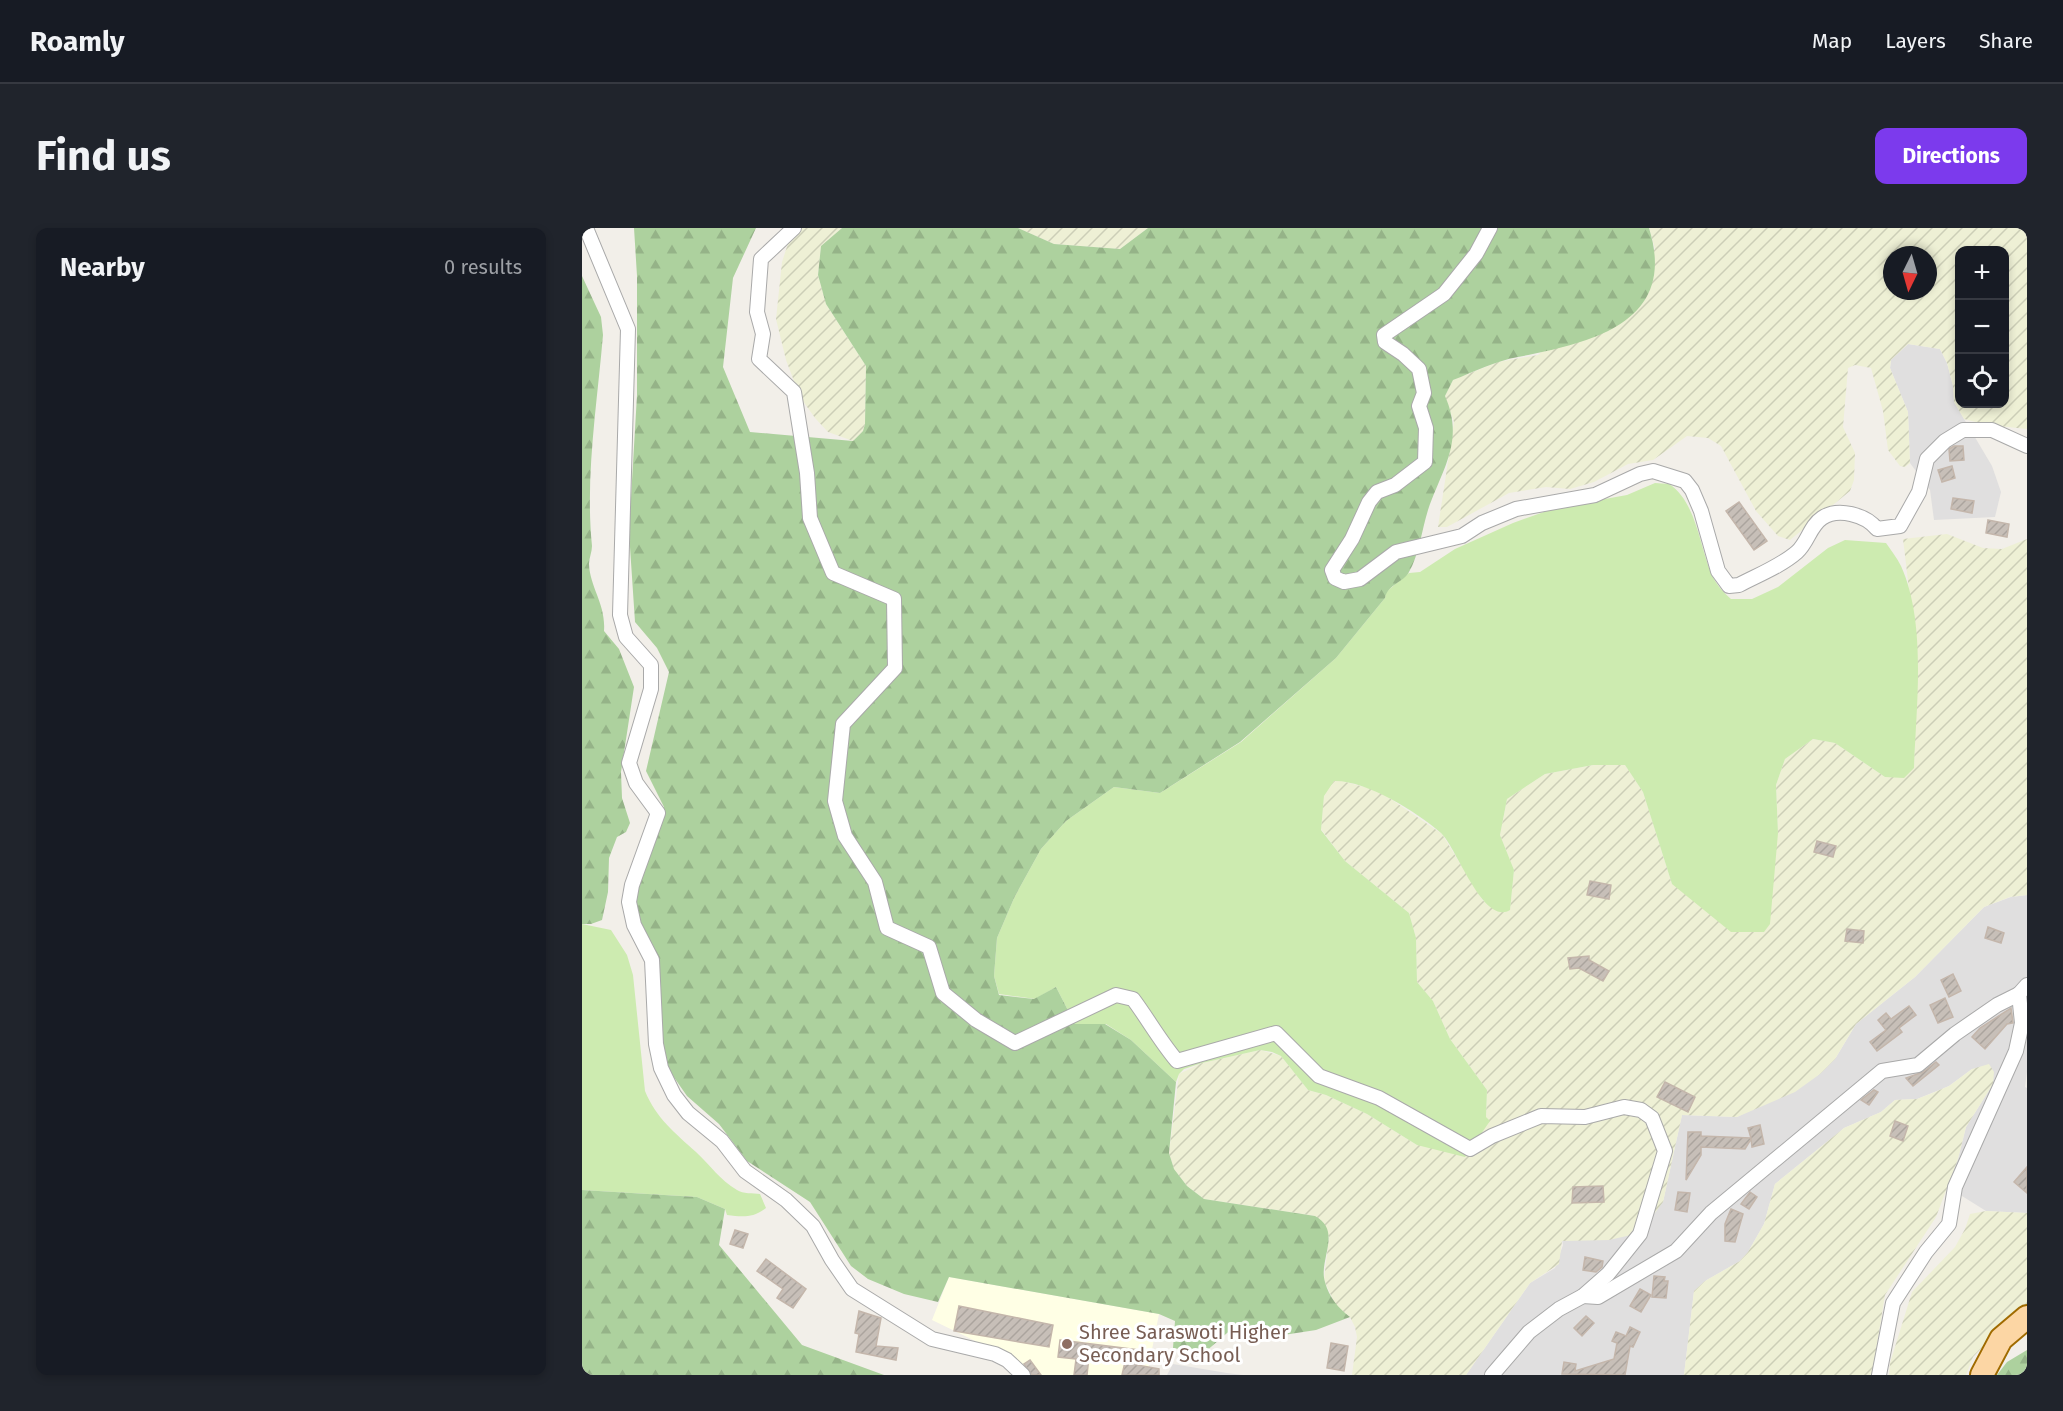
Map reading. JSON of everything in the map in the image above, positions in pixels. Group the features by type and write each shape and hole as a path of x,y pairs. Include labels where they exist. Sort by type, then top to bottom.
{"main road":[{"path":"1982,1375 2001,1340 2027,1317"}],"street":[{"path":"586,228 628,329 620,548 621,615 626,637 651,665 651,689 629,763 636,783 658,813 632,885 629,902 634,925 652,960 656,1044 661,1068 674,1095 688,1113 722,1141 745,1171 786,1200 813,1226 852,1289 932,1339 995,1354 1007,1360 1023,1375"},
{"path":"794,228 761,259 757,312 763,334 759,359 794,392 807,473 810,518 833,573 894,598 895,668 843,724 835,801 845,836 875,882 887,928 929,947 943,993 976,1020 1015,1043 1116,995 1133,999 1153,1025 1161,1042 1177,1061 1276,1033 1319,1076 1379,1098 1470,1149 1492,1136 1541,1116 1585,1117 1624,1107 1641,1110 1652,1118 1665,1151 1640,1234 1608,1274 1583,1296 1529,1332 1492,1375"},
{"path":"1490,228 1476,254 1444,294 1384,335 1385,342 1419,369 1424,393 1419,406 1426,428 1425,462 1395,485 1377,492 1369,502 1352,539 1332,570 1335,578 1344,582 1360,579 1396,552 1462,536 1482,523 1516,509 1595,495 1640,474 1653,471 1685,481 1692,490 1701,511 1718,571 1729,586 1739,585 1795,554 1809,540 1812,529 1822,518 1840,513 1851,514 1871,521 1877,529 1900,526 1919,492 1927,459 1945,441 1963,430 1992,430 2027,446"},
{"path":"1583,1296 1598,1298 1676,1251 1712,1213 1882,1071 1917,1065 1955,1034 2023,989"},
{"path":"1879,1375 1893,1303 1926,1252 1949,1224 1955,1187 2016,1051 2022,1023 2023,989"}],"shaded area":[{"path":"793,228 842,228 821,246 818,275 826,304 866,366 865,424 863,431 853,441 828,432 815,418 800,397 786,360 776,319 782,262"},
{"path":"1018,228 1148,228 1120,249 1054,244"},
{"path":"1649,228 2027,228 2027,429 1988,425 1964,419 1958,408 2009,408 2009,246 1955,246 1955,404 1947,363 1940,349 1908,344 1891,360 1890,368 1908,412 1910,463 1905,467 1900,466 1888,450 1883,411 1871,368 1855,365 1848,368 1843,427 1855,453 1854,480 1850,491 1790,540 1778,536 1756,511 1721,446 1708,438 1687,436 1653,460 1628,464 1594,482 1570,489 1546,487 1509,493 1447,527 1438,527 1454,422 1445,396 1453,380 1498,362 1538,355 1655,249"},
{"path":"1908,344 1940,349 1947,363 1953,386 1955,408 1958,408 1992,466 2001,492 1995,517 1934,520 1930,490 1910,463 1908,412 1890,368 1891,360"},
{"path":"1947,534 1983,548 2002,549 2027,539 2027,895 2010,897 1984,907 1915,977 1856,1024 1835,1059 1820,1074 1795,1092 1737,1117 1682,1115 1663,1202 1640,1233 1609,1240 1562,1241 1559,1264 1530,1283 1466,1375 1352,1375 1357,1337 1355,1327 1350,1317 1336,1306 1324,1280 1329,1237 1315,1216 1204,1199 1187,1186 1174,1169 1169,1153 1179,1074 1202,1063 1260,1050 1281,1056 1308,1090 1326,1095 1367,1114 1417,1145 1486,1117 1487,1090 1450,1039 1433,1001 1417,982 1416,938 1409,913 1345,861 1321,829 1324,796 1329,785 1334,781 1342,781 1379,791 1442,834 1483,901 1510,909 1514,870 1500,835 1507,799 1545,774 1593,765 1625,765 1643,792 1672,884 1778,833 1776,785 1785,759 1813,739 1835,743 1885,777 1914,768 1917,656 1903,539"},
{"path":"2027,895 2027,1072 2025,1087 2027,1088 2027,1213 1986,1211 1946,1186 1958,1159 1966,1127 1993,1084 1972,1069 1949,1086 1917,1099 1895,1100 1881,1112 1844,1128 1775,1184 1764,1224 1748,1252 1740,1261 1705,1281 1694,1291 1684,1375 1466,1375 1530,1283 1555,1268 1563,1245 1562,1240 1609,1240 1663,1202 1682,1115 1737,1117 1820,1074 1835,1059 1856,1024 1915,977 1984,907 2011,897"},
{"path":"1989,1064 1994,1072 1993,1084 1966,1127 1958,1159 1936,1217 1885,1295 1872,1375 1684,1375 1694,1291 1705,1281 1740,1261 1748,1252 1764,1224 1775,1184 1844,1128 1881,1112 1895,1100 1917,1099 1949,1086 1972,1069"},
{"path":"1986,1211 2027,1213 2027,1308 1997,1332 1973,1357 1966,1375 1889,1375 1890,1363 1912,1292 1955,1247 1970,1214"},
{"name":"Shree Saraswoti Higher Secondary School","path":"949,1277 1159,1314 1147,1375 1033,1375 1029,1367 932,1320"},
{"path":"1173,1364 1227,1373 1243,1375 1167,1375"}],"green space":[{"path":"634,228 756,228 733,278 723,367 750,432 853,441 863,431 865,424 866,366 826,304 818,275 821,246 842,228 1018,228 1054,244 1120,249 1148,228 1649,228 1655,261 1651,287 1639,307 1621,323 1599,335 1573,344 1501,361 1453,380 1445,396 1451,412 1452,441 1412,565 1406,576 1389,590 1336,658 1240,742 1160,793 1114,787 1066,821 1041,849 1015,896 997,938 994,976 999,995 1034,999 1056,987 1075,1024 1105,1024 1131,1040 1176,1082 1169,1153 1174,1169 1187,1186 1204,1199 1315,1216 1323,1222 1329,1238 1324,1265 1325,1282 1334,1302 1350,1317 1316,1330 1277,1336 1234,1327 1204,1353 1173,1348 1175,1321 1159,1314 949,1277 938,1302 904,1294 868,1279 851,1266 810,1202 747,1161 719,1124 687,1096 664,1063 660,989 626,905 664,807 646,771 669,672 657,648 635,622 629,532 637,395 637,276"},
{"path":"582,276 601,317 603,335 591,467 590,573 603,613 604,631 619,649 634,687 621,772 622,798 630,823 626,832 617,837 609,858 608,892 602,920 591,924 582,924"},
{"path":"1655,483 1669,484 1685,501 1696,525 1713,577 1731,599 1752,599 1778,587 1828,548 1845,540 1886,543 1901,566 1909,589 1914,613 1918,666 1914,768 1904,778 1885,777 1835,743 1813,739 1785,759 1776,785 1778,833 1770,924 1764,932 1731,932 1672,884 1643,792 1625,765 1593,765 1545,774 1507,799 1500,835 1514,870 1510,910 1500,912 1490,907 1481,897 1447,841 1431,825 1376,791 1347,782 1334,781 1324,796 1321,830 1345,861 1409,913 1416,938 1417,982 1433,1001 1450,1039 1487,1090 1486,1117 1490,1121 1465,1157 1417,1145 1367,1114 1326,1095 1308,1090 1281,1056 1272,1052 1260,1050 1202,1063 1184,1069 1176,1082 1131,1040 1106,1024 1075,1024 1056,987 1035,999 999,994 994,976 997,938 1015,896 1041,849 1066,821 1114,787 1160,793 1241,742 1336,658 1385,598 1386,592 1409,573 1420,572 1455,549 1513,523 1555,508 1627,495"},
{"path":"582,924 611,930 627,955 633,975 645,1091 649,1101 660,1117 725,1182 739,1191 760,1194 766,1208 757,1214 727,1215 725,1209 697,1197 582,1190"},
{"path":"582,1190 697,1197 725,1209 719,1245 802,1345 884,1375 582,1375"},
{"path":"2027,1350 2027,1375 1997,1375 2007,1362"}],"building":[{"path":"1954,446 1963,446 1964,460 1950,461 1949,449"},
{"path":"1952,466 1955,478 1942,482 1938,470"},
{"path":"1953,498 1974,501 1972,513 1951,509"},
{"path":"1739,502 1767,541 1754,550 1726,511"},
{"path":"1988,520 2009,524 2007,537 1986,533"},
{"path":"1817,841 1836,846 1833,857 1814,852"},
{"path":"1590,881 1611,885 1609,899 1587,895"},
{"path":"1988,927 2004,933 2001,943 1985,938"},
{"path":"1847,929 1864,931 1863,943 1845,941"},
{"path":"1589,956 1589,960 1609,971 1603,981 1579,968 1570,969 1568,958"},
{"path":"1953,974 1961,991 1949,997 1941,980"},
{"path":"1945,998 1953,1017 1938,1023 1930,1005"},
{"path":"1909,1006 1916,1015 1899,1028 1902,1032 1877,1051 1870,1042 1886,1030 1878,1020 1886,1013 1891,1019"},
{"path":"2011,1008 2013,1023 2007,1024 1985,1049 1972,1037 1980,1028"},
{"path":"1936,1062 1939,1065 1913,1086 1906,1078 1923,1072"},
{"path":"1665,1082 1695,1097 1688,1112 1657,1097"},
{"path":"1874,1090 1878,1092 1869,1105 1861,1100"},
{"path":"1895,1121 1908,1126 1903,1141 1890,1136"},
{"path":"1760,1125 1764,1144 1752,1147 1751,1139 1745,1149 1701,1147 1701,1155 1686,1180 1688,1132 1701,1132 1701,1136 1751,1138 1748,1128"},
{"path":"2027,1167 2027,1193 2014,1182"},
{"path":"1603,1186 1604,1202 1572,1203 1573,1187"},
{"path":"1678,1192 1690,1193 1687,1212 1675,1210"},
{"path":"1750,1192 1757,1197 1749,1209 1741,1204"},
{"path":"1731,1209 1743,1214 1735,1242 1725,1241 1725,1224"},
{"path":"735,1230 748,1234 743,1248 730,1244"},
{"path":"1585,1257 1603,1261 1602,1267 1596,1272 1583,1270"},
{"path":"766,1259 806,1289 793,1308 777,1298 783,1289 757,1271"},
{"path":"1654,1276 1665,1277 1664,1281 1668,1281 1666,1298 1652,1297"},
{"path":"1640,1289 1651,1295 1641,1312 1630,1306"},
{"path":"959,1306 1053,1325 1049,1347 954,1331"},
{"path":"859,1311 881,1318 876,1346 898,1348 896,1360 856,1352 859,1334 855,1333"},
{"path":"1586,1316 1594,1323 1582,1336 1574,1328"},
{"path":"1630,1327 1640,1332 1633,1347 1630,1346 1625,1375 1562,1374 1564,1362 1576,1364 1575,1371 1614,1359 1617,1343 1612,1341 1616,1332 1626,1336"},
{"path":"1060,1340 1139,1350 1137,1365 1159,1369 1159,1375 1122,1375 1125,1362 1089,1357 1087,1375 1074,1375 1076,1359 1058,1357"},
{"path":"1331,1343 1348,1346 1344,1371 1327,1368"},
{"path":"1030,1360 1041,1375 1032,1375 1024,1364"}],"place":[{"name":"Shree Saraswoti Higher Secondary School","path":"1067,1344"}]}
